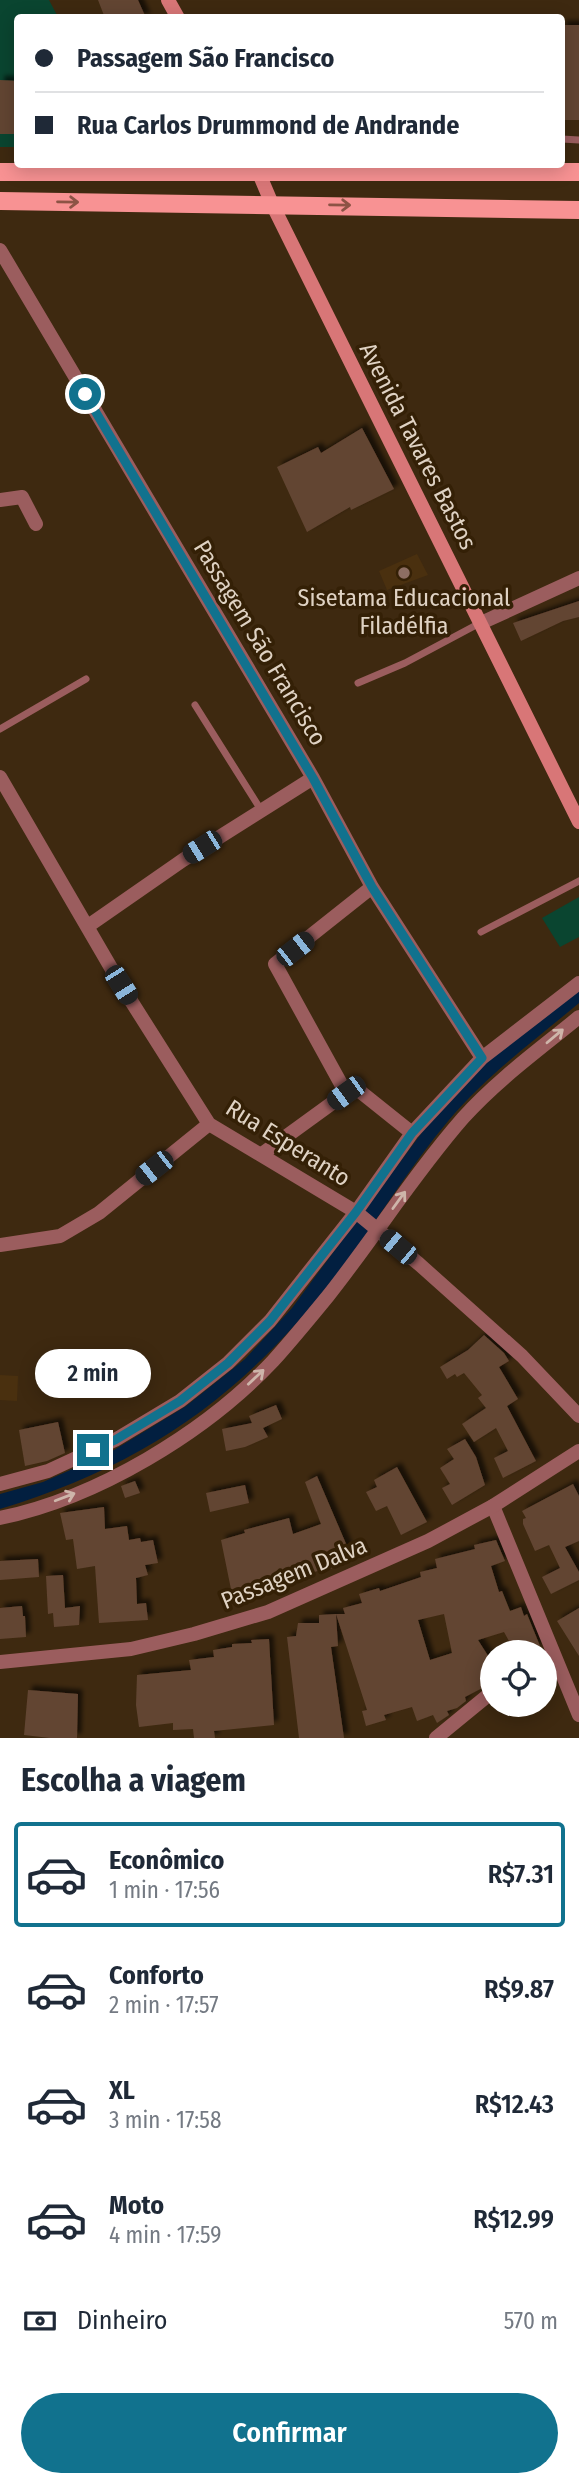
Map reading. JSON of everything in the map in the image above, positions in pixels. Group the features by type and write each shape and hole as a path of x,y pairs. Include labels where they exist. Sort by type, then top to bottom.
{"main road":[{"name":"Avenida Tavares Bastos","path":"257,168 272,204 579,822"},
{"path":"0,172 411,168 579,172"},
{"path":"0,201 579,209"}],"street":[{"name":"Passagem São Francisco","path":"0,250 313,778 372,887 482,1058"},
{"path":"0,500 22,497 36,524"},
{"path":"481,623 579,578"},
{"name":"Rua Esperanto","path":"0,777 121,985 209,1124 358,1214 522,1356 579,1416"},
{"path":"89,926 183,860 313,778"},
{"path":"346,1093 275,964 372,887"},
{"path":"0,1484 48,1471 115,1440 180,1401 228,1363 270,1321 358,1214 412,1133 482,1058 579,982"},
{"path":"0,1518 60,1499 120,1473 186,1434 223,1406 272,1361 330,1293 375,1228 466,1116 503,1080 579,1017"},
{"path":"262,1154 346,1093 357,1090 412,1133"},
{"path":"0,1244 60,1236 99,1213 209,1124"},
{"name":"Passagem Dalva","path":"0,1662 131,1648 194,1634 268,1612 428,1541 493,1506 579,1451"},
{"path":"493,1506 542,1640"},
{"path":"557,1672 579,1715"},
{"path":"436,1738 480,1702"}],"lane":[{"path":"358,683 405,663 481,623"},
{"path":"0,729 86,679"},
{"path":"195,705 261,810"},
{"path":"481,932 579,881"}],"shaded area":[{"name":"Sisetama Educacional Filadélfia","path":"417,554 428,575 387,590 379,571"},
{"path":"0,1375 18,1376 17,1401 0,1400"}],"green space":[{"path":"0,0 49,0 56,14 14,14 14,147 0,147"},
{"path":"579,897 579,937 560,947 542,918"}],"water":[{"path":"579,987 579,1003 495,1073 449,1120 330,1283 260,1361 223,1394 142,1449 51,1492 0,1509 0,1494 43,1482 109,1453 186,1406 245,1359 292,1308 426,1127 482,1065"}],"building":[{"path":"98,0 138,0 144,14 103,14"},
{"path":"565,25 579,25 579,120 565,120"},
{"path":"0,80 14,81 14,134 0,134"},
{"path":"362,428 394,489 351,510 350,507 307,532 277,467 318,447 321,453"},
{"path":"579,601 579,617 563,621 521,641 513,623"},
{"path":"484,1335 509,1361 499,1367 518,1399 507,1406 536,1461 503,1478 494,1458 508,1451 496,1428 474,1442 462,1424 486,1408 478,1398 482,1395 464,1373 447,1379 440,1367 468,1350"},
{"path":"276,1405 282,1419 263,1428 268,1437 245,1447 226,1451 222,1429 252,1423 249,1416"},
{"path":"58,1422 65,1453 25,1466 19,1430"},
{"path":"465,1439 476,1457 485,1485 452,1505 442,1488 450,1484 440,1468 454,1459 447,1449"},
{"path":"397,1467 427,1522 401,1535 387,1506 376,1511 366,1492 377,1487 374,1480"},
{"path":"317,1476 353,1560 330,1569 298,1576 300,1582 276,1591 247,1597 248,1602 234,1604 221,1540 245,1533 244,1530 289,1518 293,1534 321,1524 305,1482"},
{"path":"135,1481 140,1493 125,1498 121,1486"},
{"path":"573,1484 579,1496 579,1541 565,1547 579,1572 579,1580 551,1594 542,1577 560,1568 549,1545 535,1551 523,1524 523,1519 526,1518 522,1511"},
{"path":"245,1485 249,1503 210,1512 206,1493"},
{"path":"104,1507 105,1529 127,1526 129,1540 153,1540 158,1563 145,1565 148,1575 136,1578 137,1604 146,1603 148,1620 99,1623 95,1566 77,1569 73,1539 66,1540 60,1513"},
{"path":"496,1540 505,1561 491,1566 499,1592 502,1591 510,1611 521,1607 524,1616 527,1614 538,1640 508,1640 504,1632 478,1640 480,1689 465,1697 466,1701 457,1708 447,1711 449,1715 437,1723 433,1715 417,1721 412,1707 384,1715 386,1720 366,1726 362,1711 367,1710 336,1614 345,1614 343,1608 362,1603 359,1594 379,1588 380,1591 421,1577 420,1572 437,1568 435,1559 475,1549 474,1545","holes":["444,1614 452,1653 430,1660 418,1620"]},
{"path":"38,1559 39,1577 0,1580 0,1561"},
{"path":"63,1575 65,1608 80,1606 79,1625 54,1627 53,1613 48,1614 46,1576"},
{"path":"22,1606 26,1637 0,1639 0,1608"},
{"path":"579,1608 579,1656 557,1621"},
{"path":"336,1614 338,1646 331,1647 344,1738 299,1738 287,1637 296,1636 298,1623 319,1623 319,1615"},
{"path":"269,1639 274,1725 214,1731 215,1738 194,1738 193,1729 173,1730 173,1723 139,1727 136,1705 137,1675 191,1670 189,1660 214,1657 213,1650 232,1647 232,1644 252,1643 251,1640"},
{"path":"28,1690 78,1694 77,1738 24,1735"}],"place":[{"name":"Sisetama Educacional Filadélfia","path":"404,573"}],"route":[{"path":"85,394 313,778 372,887 482,1058 412,1133 356,1212 270,1321 228,1363 180,1401 93,1450"}]}
